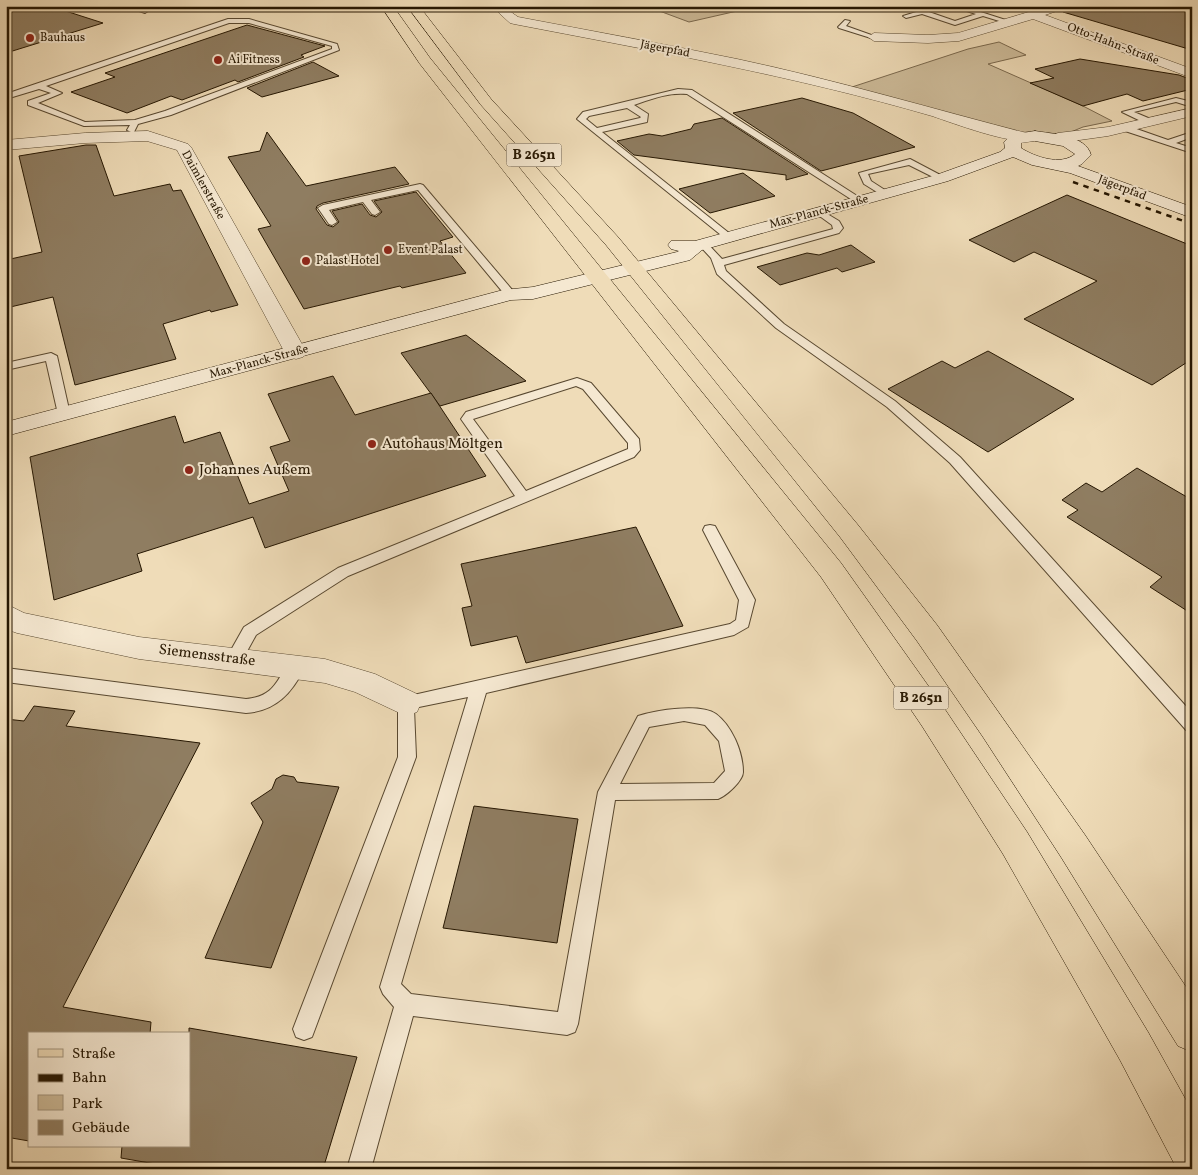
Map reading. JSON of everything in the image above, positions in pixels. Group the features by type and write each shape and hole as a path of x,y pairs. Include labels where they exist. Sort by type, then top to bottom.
{"main road":[{"name":"B 265n","path":"388,6 425,61 831,570 934,716 1015,843 1134,1046 1192,1154"},
{"name":"B 265n","path":"413,6 486,102 629,262 849,531 927,633 994,728 1073,846 1192,1032"}],"street":[{"name":"Jägerpfad","path":"508,6 504,13 514,20 738,63 833,86"},
{"name":"Otto-Hahn-Straße","path":"874,38 959,37 1062,6"},
{"name":"Otto-Hahn-Straße","path":"1034,15 1192,74"},
{"path":"833,86 894,101 1000,132 1025,136 1058,138 1080,136 1138,126 1192,112"},
{"path":"833,86 990,138 1012,148 1029,159 1047,163 1073,162 1094,142 1138,126"},
{"name":"Daimlerstraße","path":"6,145 131,129 183,147 296,353"},
{"name":"Max-Planck-Straße","path":"6,429 296,353 510,294 533,293 593,271 629,262 683,256 699,245 942,178 1006,155 1012,148 1012,142 1025,136"},
{"name":"Jägerpfad","path":"1058,138 1068,142 1098,169 1192,206"},
{"name":"Max-Planck-Straße","path":"942,178 1013,164 1047,163"},
{"name":"Jägerpfad","path":"1047,163 1076,170 1192,213"},
{"name":"Siemensstraße","path":"6,615 17,622 139,648 325,671 364,682 406,703"}],"lane":[{"path":"128,6 145,11"},
{"path":"906,16 944,6"},
{"path":"954,6 1009,22"},
{"path":"923,12 955,23 984,14"},
{"path":"6,97 228,21 249,21 335,45 335,50 168,113 131,129 84,124 31,103 58,93 39,86"},
{"path":"848,22 841,27 874,38"},
{"path":"729,237 581,119 586,114 628,105 648,97 678,91 689,92 860,201"},
{"path":"1192,106 1176,100 1126,112 1138,126 1168,143 1192,151"},
{"path":"595,131 644,120 644,116 628,105"},
{"path":"1168,143 1192,134"},
{"path":"885,194 867,182 863,173 910,162 942,178"},
{"path":"332,222 323,208 420,188 510,294"},
{"path":"365,199 375,212"},
{"path":"718,263 836,231 838,228 836,224 819,212"},
{"path":"699,245 716,257 721,272 780,326 891,404 955,460 1192,725"},
{"path":"6,367 52,356 64,414"},
{"path":"234,659 250,631 343,572 524,498 629,454 634,450 634,442 582,382 470,415 467,419 524,498"},
{"path":"304,1029 407,757 406,703 734,629 743,622 747,600 710,530"},
{"path":"6,675 246,706 259,706 281,692 297,667"},
{"path":"479,688 390,987 406,1004 567,1024 606,792 644,721 684,714 710,719 727,738 734,772 718,791 606,792"},
{"path":"359,1169 406,1004"}],"green space":[{"path":"646,6 739,6 746,9 689,22"},
{"path":"999,42 1026,55 988,64 1083,106 1112,121 1083,127 1066,134 1018,132 852,87 968,49"}],"building":[{"name":"Bauhaus","path":"6,6 50,6 103,23 6,53"},
{"path":"1070,6 1165,6 1192,14 1192,50 1063,12"},
{"name":"Ai Fitness","path":"247,25 325,46 301,55 304,57 238,82 235,80 182,100 171,96 127,113 71,92 115,77 105,73"},
{"path":"1080,59 1179,75 1192,80 1192,89 1143,101 1127,94 1083,106 1030,83 1054,78 1035,69"},
{"path":"313,62 339,76 262,97 247,88"},
{"path":"802,98 853,113 915,147 821,171 733,113"},
{"path":"722,118 808,174 786,180 786,175 634,155 617,141 649,134 662,136 691,129 694,124"},
{"path":"267,132 306,186 395,167 409,184 323,203 317,206 316,209 327,225 333,227 339,222 332,211 362,204 370,215 376,217 382,212 374,201 416,192 453,237 440,241 466,273 402,288 400,286 304,309 258,229 271,226 228,157 260,151"},
{"path":"96,145 114,196 170,184 173,191 181,190 238,305 211,312 210,310 163,324 176,359 75,385 53,297 6,308 6,260 42,252 19,156"},
{"path":"743,173 775,196 710,213 679,189"},
{"path":"1067,195 1192,246 1192,359 1152,385 1024,319 1097,281 1034,252 1014,262 969,240"},
{"path":"851,245 875,262 842,272 837,268 780,285 757,267 807,253 819,255"},
{"path":"466,335 526,381 440,406 401,353"},
{"path":"988,351 1074,399 988,452 888,389 942,361 955,368"},
{"path":"333,376 355,415 431,393 486,476 265,548 253,517 137,554 142,571 54,600 30,457 175,416 184,443 220,432 249,504 289,491 270,447 290,441 268,394"},
{"path":"1137,468 1192,500 1192,614 1150,587 1162,577 1067,517 1078,510 1062,500 1086,483 1102,492"},
{"path":"636,527 683,626 526,663 517,636 471,646 462,608 472,606 461,564"},
{"path":"34,706 75,711 66,726 200,743 63,1007 151,1022 150,1032 28,1032 28,1141 6,1137 6,719 24,721"},
{"path":"283,775 294,777 297,782 339,787 271,968 205,958 263,822 251,803 272,789 276,779"},
{"path":"474,806 578,819 557,943 443,928"},
{"path":"189,1028 357,1057 323,1169 184,1169 121,1158 122,1148 190,1148"}],"railway":[{"path":"1073,182 1192,224"}],"place":[{"name":"Bauhaus","path":"30,38"},
{"name":"Ai Fitness","path":"218,60"},
{"name":"Event Palast","path":"388,250"},
{"name":"Palast Hotel","path":"306,261"},
{"name":"Autohaus Möltgen","path":"372,444"},
{"name":"Johannes Außem","path":"189,470"}]}
